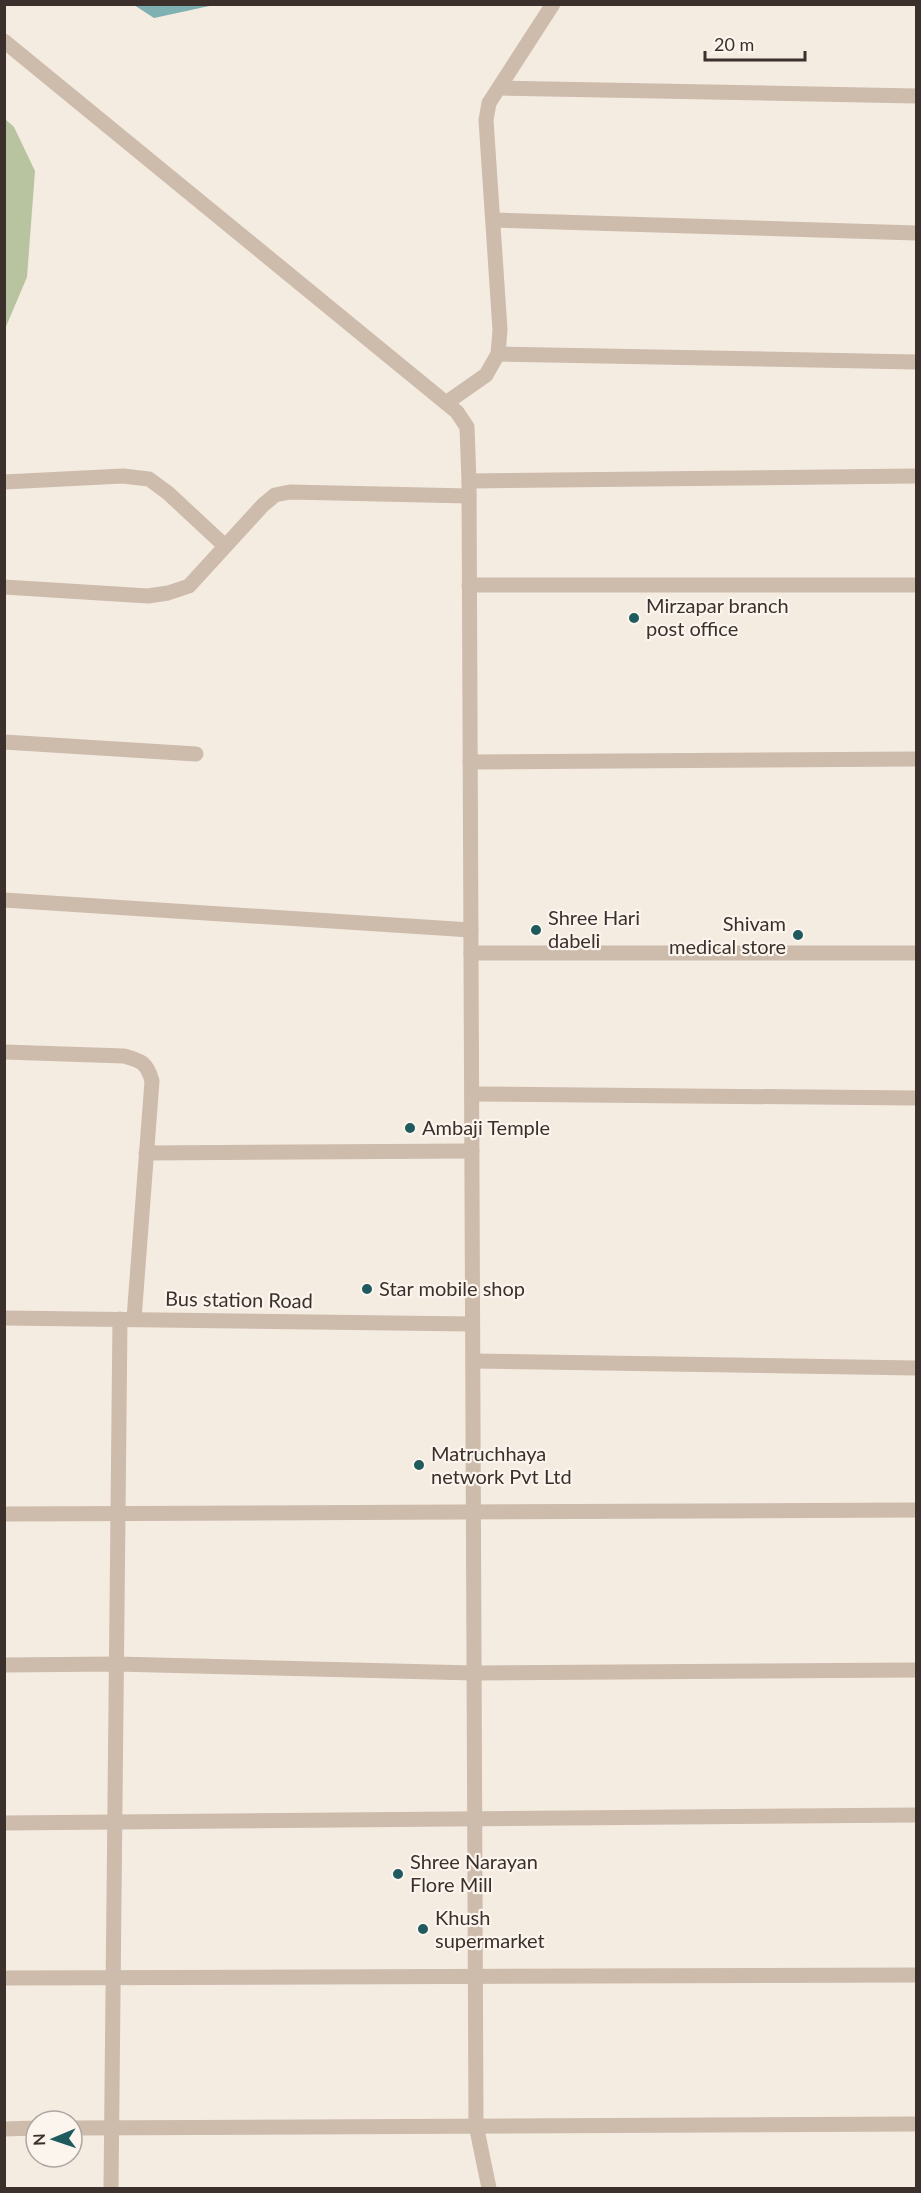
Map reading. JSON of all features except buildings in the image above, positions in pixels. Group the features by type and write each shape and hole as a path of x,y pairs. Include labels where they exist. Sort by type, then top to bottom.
{"street":[{"path":"446,403 486,375 498,354 500,330 486,120 489,104 553,4"},
{"path":"4,41 457,412 467,427 470,585 476,2125 489,2188"},
{"path":"500,88 916,96"},
{"path":"494,220 916,233"},
{"path":"498,354 916,362"},
{"path":"4,482 123,476 149,479 168,493 225,546"},
{"path":"4,587 148,596 168,593 189,586 263,505 275,495 290,492 916,476"},
{"path":"470,585 916,585"},
{"path":"4,742 196,754"},
{"path":"470,762 916,759"},
{"path":"4,900 471,930"},
{"path":"471,953 916,953"},
{"path":"4,1052 124,1056 148,1067 152,1081 127,1319 118,1514 111,2188"},
{"path":"472,1094 916,1098"},
{"path":"146,1153 472,1151"},
{"name":"Bus station Road","path":"4,1318 472,1324"},
{"path":"472,1361 916,1368"},
{"path":"4,1514 916,1510"},
{"path":"4,1665 116,1664 474,1673 916,1670"},
{"path":"4,1823 916,1815"},
{"path":"4,1978 916,1975"},
{"path":"84,2128 916,2124"},
{"path":"4,2129 24,2128"}],"green space":[{"path":"5,119 14,127 35,171 27,277 5,329"}],"water":[{"path":"134,5 214,5 154,18"}],"place":[{"name":"Mirzapar branch post office","path":"634,618"},
{"name":"Shree Hari dabeli","path":"536,930"},
{"name":"Shivam medical store","path":"798,935"},
{"name":"Ambaji Temple","path":"410,1128"},
{"name":"Star mobile shop","path":"367,1289"},
{"name":"Matruchhaya network Pvt Ltd","path":"419,1465"},
{"name":"Shree Narayan Flore Mill","path":"398,1874"},
{"name":"Khush supermarket","path":"423,1929"}]}
